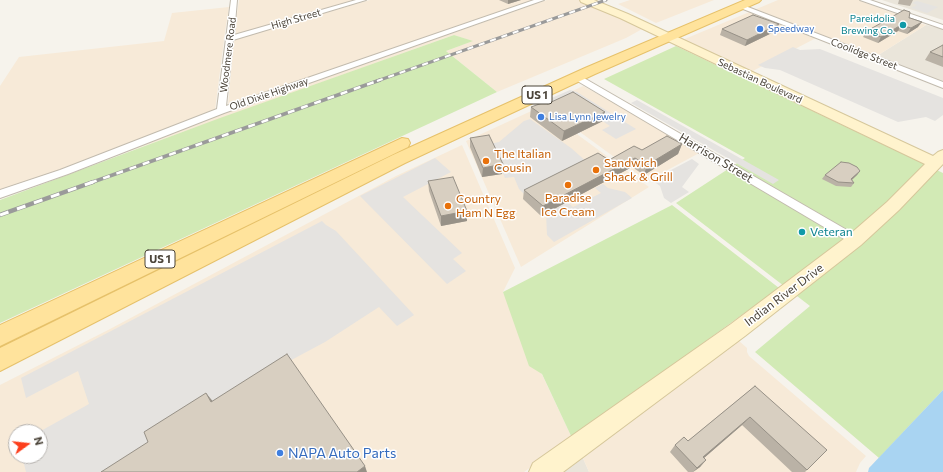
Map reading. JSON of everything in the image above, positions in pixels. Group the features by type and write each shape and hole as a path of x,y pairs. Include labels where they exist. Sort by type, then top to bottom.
{"main road":[{"name":"US 1","path":"0,360 399,159 493,101 578,64 661,35 737,3 755,0"},
{"name":"US 1","path":"0,336 270,206 455,125 485,119 577,77 661,35"},
{"path":"485,119 486,110 493,101"},
{"path":"0,354 17,338 249,223 270,206"}],"street":[{"name":"Woodmere Road","path":"221,111 234,0"},
{"name":"High Street","path":"229,39 363,0"},
{"name":"Old Dixie Highway","path":"0,194 64,172 221,111 541,0"},
{"name":"Sebastian Boulevard","path":"585,0 624,16 661,35 939,159"},
{"path":"863,0 943,27"},
{"name":"Coolidge Street","path":"737,3 943,85"},
{"name":"Harrison Street","path":"577,77 855,240"},
{"name":"Indian River Drive","path":"542,472 738,330 855,240 893,206 939,159"}],"shaded area":[{"path":"239,0 357,0 234,35"},
{"path":"370,0 534,0 228,106 234,39"},
{"path":"547,0 579,0 644,28 626,38 497,92 446,51 472,41 454,35 105,160 227,112"},
{"path":"630,0 714,0 656,23 618,4"},
{"path":"778,0 862,0 860,1 926,25 872,59 816,38 749,73 680,41"},
{"path":"882,0 943,0 943,20"},
{"path":"917,1 938,7 927,13 911,8 917,5 912,3"},
{"path":"229,7 223,39 215,110 62,169 0,191 0,86 19,57 164,41 172,13"},
{"path":"926,25 943,29 943,86 872,59"},
{"path":"793,47 800,50 820,49 943,98 943,115 935,121 926,117 898,122 780,70 765,68 758,65"},
{"path":"583,86 703,151 647,181 543,105"},
{"path":"570,90 577,92 636,129 616,139 602,130 610,126 566,97 555,102 547,100"},
{"path":"637,100 779,180 773,184 631,103"},
{"path":"540,107 649,187 521,267 466,141"},
{"path":"530,119 571,148 588,163 524,194 519,189 514,177 505,178 490,144 499,142 524,121"},
{"path":"462,145 515,268 503,292 572,438 524,472 0,472 0,385 110,329 396,176"},
{"path":"435,158 451,172 403,197 462,253 453,259 466,271 447,284 360,196"},
{"path":"692,159 699,164 682,187 689,192 671,203 664,198 660,186 652,180"},
{"path":"603,184 608,188 625,192 632,198 554,242 547,235 546,214 567,202 573,207 601,193 595,188"},
{"path":"322,221 336,231 414,315 397,326 379,307 325,342 211,403 116,472 26,472 24,464 48,464 48,427 89,404 78,371 26,398 21,378"},
{"path":"738,340 747,348 749,356 866,456 860,463 856,472 589,472 582,456"},
{"path":"582,456 589,472 560,472"}],"green space":[{"path":"454,35 473,41 446,51 497,92 0,323 0,200 220,118"},
{"path":"676,46 943,173 943,390 879,458 755,352 810,306 676,203 745,158 604,79"},
{"path":"672,205 779,288 572,438 542,374 529,366 503,292"}],"water":[{"path":"943,390 943,472 868,472 869,468"}],"building":[{"path":"904,10 910,12 909,18 922,22 911,28 901,25 881,37 867,31"},
{"path":"753,15 779,24 747,40 722,29"},
{"path":"943,45 943,57 930,52"},
{"path":"573,92 605,112 564,131 531,107 545,102 547,104"},
{"path":"489,135 503,164 483,168 470,138"},
{"path":"667,136 682,144 647,165 635,158 543,206 524,190 598,153 609,160 634,146 642,150"},
{"path":"841,162 849,163 857,167 860,171 851,179 854,183 838,182 825,175"},
{"name":"Country Ham N Egg","path":"453,177 467,211 441,216 428,181"},
{"path":"287,354 365,466 357,472 101,472 148,442 144,432 206,393 211,402"},
{"path":"755,386 827,450 807,470 750,417 703,457 706,460 697,468 675,445 684,437 688,441"}],"railway":[{"path":"377,81 606,0"},
{"path":"90,183 380,80"},
{"path":"0,215 93,182"}],"place":[{"name":"Pareidolia Brewing Co.","path":"903,25"},
{"name":"Speedway","path":"760,29"},
{"name":"Lisa Lynn Jewelry","path":"541,117"},
{"name":"The Italian Cousin","path":"486,161"},
{"name":"Sandwich Shack & Grill","path":"596,170"},
{"name":"Paradise Ice Cream","path":"568,185"},
{"name":"Country Ham N Egg","path":"448,206"},
{"name":"Veteran","path":"802,232"},
{"name":"NAPA Auto Parts","path":"280,453"}]}
